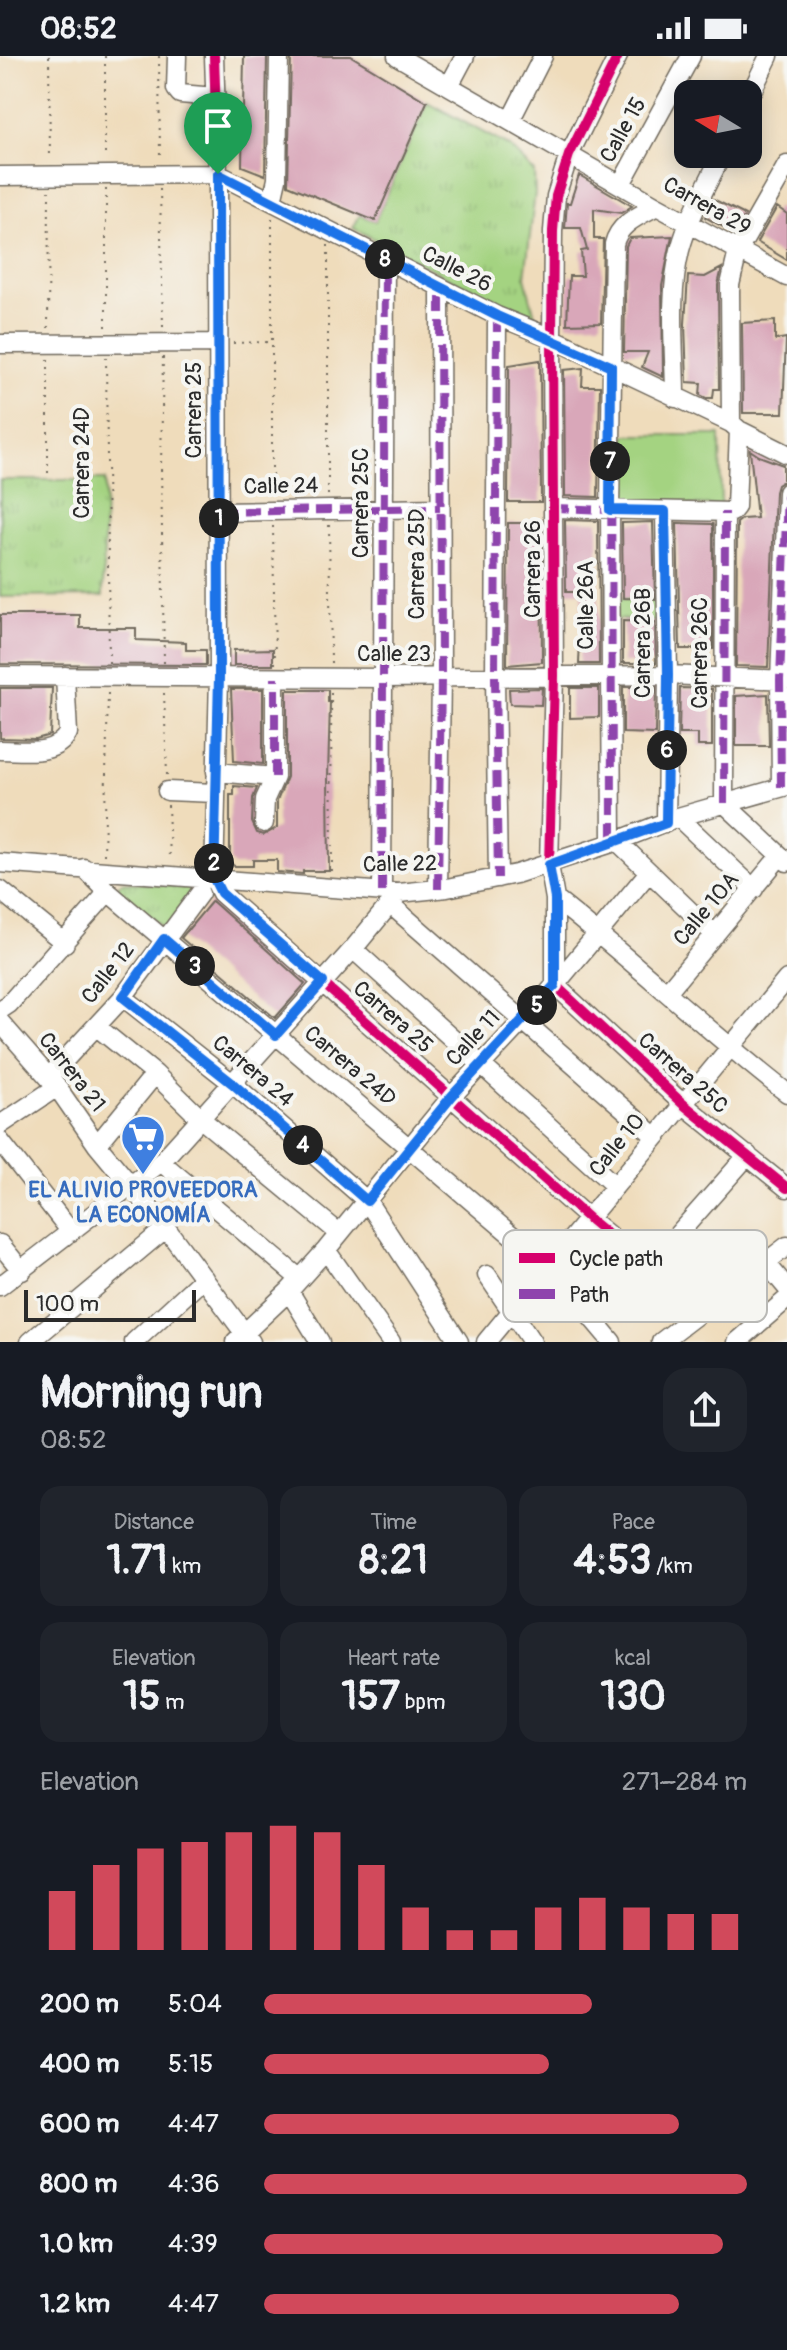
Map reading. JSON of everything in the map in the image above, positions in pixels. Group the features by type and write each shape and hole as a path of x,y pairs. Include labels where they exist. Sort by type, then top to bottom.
{"street":[{"path":"177,56 176,89 180,94 215,97"},
{"name":"Carrera 25","path":"214,56 218,174 219,512 214,879 221,893 603,1230"},
{"path":"272,201 277,179 279,56"},
{"name":"Carrera 29","path":"397,56 787,277"},
{"path":"449,86 465,56"},
{"path":"510,121 543,56"},
{"name":"Carrera 26","path":"555,985 555,899 549,865 554,676 552,338 556,196 569,155 618,56"},
{"name":"Calle 15","path":"621,184 691,56"},
{"path":"757,80 769,56"},
{"name":"Carrera 26C","path":"724,803 725,679 735,427 729,297 738,251 787,165"},
{"path":"675,398 674,285 689,221 715,168"},
{"name":"Calle 26","path":"0,176 218,174 497,316 552,338 787,454"},
{"name":"Calle 26A","path":"614,842 610,676 614,506 614,244 622,227 657,206"},
{"name":"Carrera 25C","path":"385,259 384,678 390,896"},
{"name":"Carrera 25D","path":"438,889 440,287"},
{"path":"497,316 495,678 498,878"},
{"path":"0,344 217,343"},
{"path":"784,786 787,492"},
{"path":"553,508 614,506 665,511 730,510"},
{"name":"Calle 24","path":"219,512 440,508"},
{"name":"Carrera 26B","path":"665,511 672,820"},
{"name":"Calle 23","path":"0,676 495,678 668,675 784,680"},
{"path":"0,750 53,749 64,740 68,733 65,676"},
{"path":"264,823 265,799 275,777 275,678"},
{"path":"216,772 275,777"},
{"name":"Calle 22","path":"0,863 332,888 390,896 498,878 549,865 672,820 784,786"},
{"path":"167,791 215,793"},
{"path":"724,803 784,859"},
{"path":"672,820 754,889"},
{"path":"614,842 715,935"},
{"name":"Calle 10A","path":"667,992 754,889 784,859"},
{"name":"Carrera 24D","path":"84,868 108,892 506,1230"},
{"name":"Calle 11","path":"243,1339 326,1250 452,1096 555,985 649,872"},
{"path":"0,890 65,943"},
{"path":"0,1010 65,943 108,892"},
{"name":"Calle 12","path":"0,1125 53,1082 123,997 200,893"},
{"path":"0,1286 161,1162 353,949 390,896 655,1136"},
{"path":"555,899 787,1093"},
{"path":"353,949 615,1186"},
{"name":"Calle 10","path":"578,1230 787,979"},
{"name":"Carrera 25C","path":"555,985 683,1104 787,1188"},
{"name":"Carrera 24","path":"123,997 232,1083 367,1201 459,1342"},
{"name":"Carrera 21","path":"0,1022 53,1082 130,1188 166,1228 204,1278 243,1339"},
{"path":"97,1027 155,1074 201,1119 339,1233"},
{"path":"97,1145 155,1074"},
{"path":"0,1141 71,1232"},
{"path":"682,1230 748,1155"},
{"path":"161,1162 294,1284 320,1342"},
{"path":"30,1342 166,1228"},
{"path":"0,1244 22,1271"},
{"path":"767,1262 787,1246"},
{"path":"326,1250 391,1342"},
{"path":"767,1265 786,1297 767,1314"},
{"path":"487,1275 503,1300"},
{"path":"134,1342 204,1278"},
{"name":"Calle 10","path":"486,1342 503,1322"},
{"path":"518,1322 532,1342"},
{"name":"Carrera 24D","path":"595,1322 612,1342"},
{"path":"661,1342 687,1322"},
{"path":"737,1342 759,1322"}],"path":[{"path":"48,477 49,56"},
{"path":"159,56 164,343 161,466 169,853"},
{"path":"272,201 275,678"},
{"path":"328,230 332,888"},
{"path":"217,343 272,342"}],"green space":[{"path":"427,102 510,147 534,172 535,193 525,277 537,324 353,228 360,215 375,221"},
{"path":"625,435 720,435 721,506 625,503"},
{"path":"0,480 105,480 103,596 0,597"},
{"path":"612,598 661,599 661,622 611,619"},
{"path":"122,882 194,887 167,930 116,889"}],"building":[{"path":"244,56 267,56 265,175 242,166"},
{"path":"291,56 351,56 427,102 375,221 288,185"},
{"path":"579,175 632,206 621,213 594,209 594,239 603,239 601,323 567,324 569,276 583,276 581,251 587,250 581,228 565,228 567,203 570,203"},
{"path":"713,199 745,215 734,233 705,217"},
{"path":"777,207 787,214 787,260 757,242"},
{"path":"672,236 662,286 663,377 642,367 648,352 624,352 626,246 630,238"},
{"path":"722,268 718,285 719,389 714,389 713,398 706,398 700,395 701,383 687,382 685,324 688,276 705,277"},
{"path":"775,321 775,340 786,338 783,413 743,413 742,323"},
{"path":"540,360 541,502 508,502 509,365"},
{"path":"583,368 582,386 600,386 598,497 565,496 564,370"},
{"path":"750,450 783,465 783,481 777,485 775,492 768,667 736,666 737,523 742,519 757,518"},
{"path":"565,520 598,521 599,664 579,664 582,592 566,592"},
{"path":"653,522 655,599 623,598 622,523"},
{"path":"508,523 541,523 542,662 507,665"},
{"path":"677,523 713,524 713,649 680,649"},
{"path":"0,615 80,615 80,628 136,628 136,640 186,642 186,650 206,650 206,665 0,664"},
{"path":"623,621 655,622 656,663 623,663"},
{"path":"273,649 273,665 234,665 234,650"},
{"path":"623,687 656,687 655,734 623,733"},
{"path":"0,688 52,688 50,735 36,739 0,738"},
{"path":"542,688 541,705 510,704 509,689"},
{"path":"570,688 599,688 599,717 570,718"},
{"path":"680,688 712,689 712,746 698,746 698,734 679,734"},
{"path":"231,689 263,689 263,764 234,761"},
{"path":"287,690 328,690 329,871 303,871 303,874 277,872 277,860 253,860 253,866 234,866 230,862 230,795 234,795 234,786 257,788 253,798 252,822 257,833 264,835 277,828 277,801 287,777"},
{"path":"768,694 769,746 736,746 736,696"},
{"path":"212,901 305,984 275,1018 181,938"}],"marked path":[{"path":"382,892 385,259"},
{"path":"438,889 440,287"},
{"path":"497,316 495,678 498,878"},
{"path":"611,366 612,843"},
{"path":"781,787 780,680 787,492"},
{"path":"219,512 440,508"},
{"path":"553,508 610,510"},
{"path":"665,511 668,675 666,823"},
{"path":"724,803 725,512"},
{"path":"275,678 275,777"}],"cycle path":[{"path":"214,56 218,174 219,677 214,879 221,893 603,1230"},
{"path":"618,56 569,155 556,196 553,231 554,676 549,865 555,899 555,985 683,1104 787,1188"}],"place":[{"name":"EL ALIVIO PROVEEDORA LA ECONOMÍA","path":"143,1176"}],"route":[{"path":"218,174 497,316 611,366 610,510 665,511 668,675 666,823 549,865 555,899 555,985 452,1096 367,1201 232,1083 123,997 164,939 276,1035 323,982 221,893 214,879 219,677 218,174"}]}
